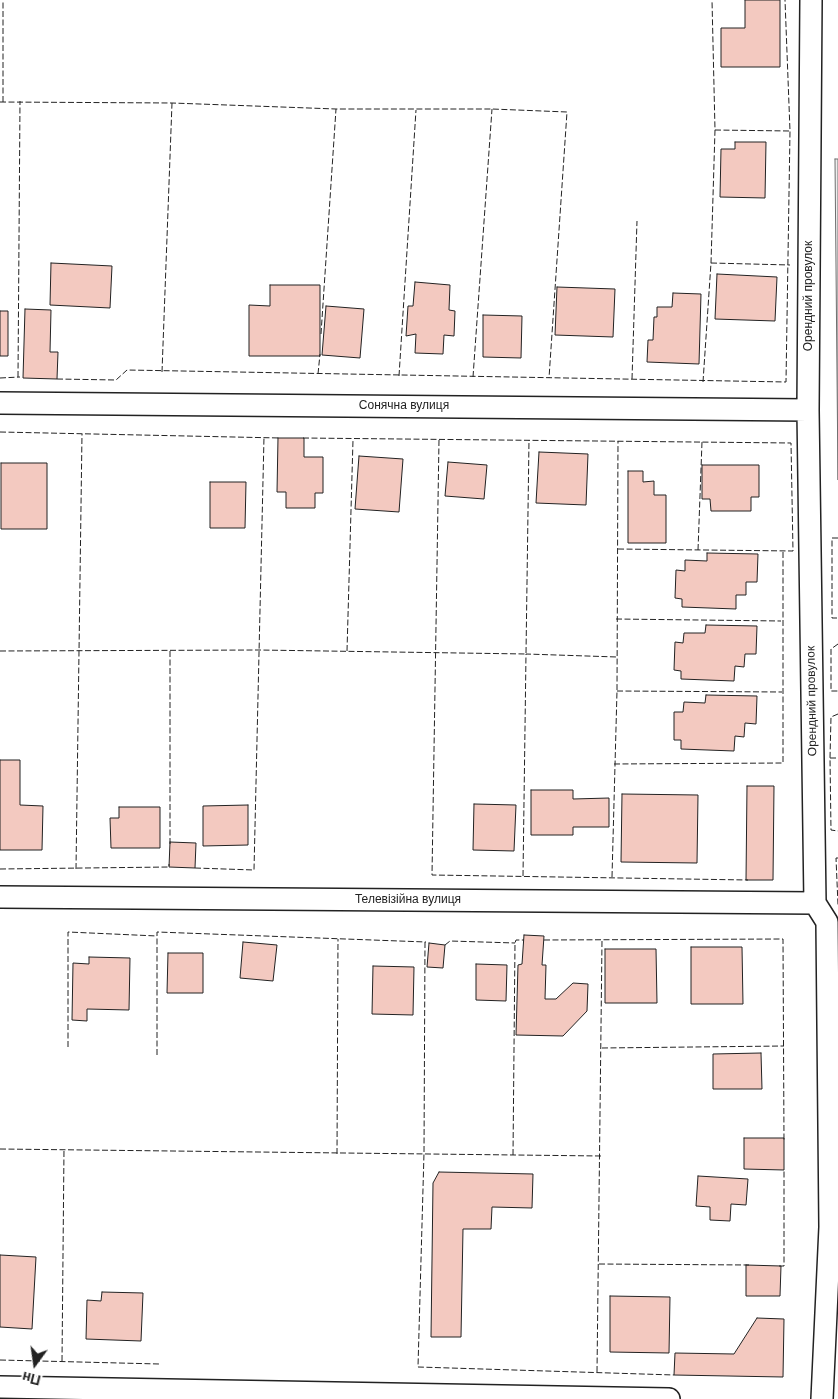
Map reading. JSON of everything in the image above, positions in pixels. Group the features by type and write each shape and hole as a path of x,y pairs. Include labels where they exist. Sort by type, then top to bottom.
{"street":[{"name":"Орендний провулок","path":"811,0 808,410 815,903 827,922 830,1228 822,1399"},
{"name":"Сонячна вулиця","path":"0,403 808,410"},
{"name":"Телевізійна вулиця","path":"0,897 815,903"},
{"path":"0,1387 669,1399"}],"shaded area":[{"path":"835,159 838,159 838,480"}],"building":[{"path":"745,0 780,0 780,67 721,67 721,28 745,28"},
{"path":"735,142 766,142 765,198 720,197 721,149 735,149"},
{"path":"51,263 112,266 110,308 50,305"},
{"path":"717,274 777,277 775,321 715,319"},
{"path":"415,282 450,285 449,310 455,311 454,336 444,335 443,354 415,353 416,334 406,336 408,306 413,306"},
{"path":"270,285 320,285 320,356 249,356 249,305 270,306"},
{"path":"557,287 615,289 613,337 555,335"},
{"path":"673,293 701,294 699,364 647,362 648,340 653,340 654,317 657,317 657,307 672,307"},
{"path":"326,306 364,309 360,358 322,355"},
{"path":"25,309 51,310 50,352 58,352 57,379 23,378"},
{"path":"0,311 8,311 8,356 0,356"},
{"path":"483,315 522,316 521,358 483,357"},
{"path":"278,438 304,438 304,457 323,457 323,493 315,493 315,508 286,508 286,492 277,492"},
{"path":"539,452 588,454 586,505 536,503"},
{"path":"359,456 403,459 399,512 355,509"},
{"path":"448,462 487,465 484,499 445,496"},
{"path":"1,463 47,463 47,529 1,529"},
{"path":"702,465 759,465 759,497 751,497 751,511 711,511 710,499 702,499"},
{"path":"628,471 643,471 643,482 654,481 654,495 666,495 666,543 628,543"},
{"path":"210,482 246,482 245,528 210,528"},
{"path":"707,553 758,554 757,582 746,582 746,595 736,595 736,609 682,607 682,599 675,598 676,570 685,571 685,560 707,561"},
{"path":"706,625 757,626 756,654 745,654 744,667 735,666 734,681 681,679 681,671 674,670 675,642 683,643 684,633 705,633"},
{"path":"706,695 757,696 756,724 745,723 744,737 735,736 734,751 681,749 681,740 674,740 674,712 683,712 684,702 705,703"},
{"path":"0,760 20,760 20,805 43,806 42,850 0,850"},
{"path":"747,786 774,786 773,880 746,880"},
{"path":"531,790 573,790 573,799 609,798 609,827 573,827 573,835 531,835"},
{"path":"622,794 698,795 697,863 621,862"},
{"path":"474,804 516,805 514,851 473,850"},
{"path":"248,805 248,845 203,846 203,806"},
{"path":"119,807 160,807 160,848 111,848 110,818 119,818"},
{"path":"170,842 196,843 195,868 169,867"},
{"path":"524,935 544,936 542,965 546,965 545,999 556,999 573,983 588,984 587,1011 563,1036 516,1035 518,965 522,964"},
{"path":"243,942 277,945 273,981 240,978"},
{"path":"429,943 445,945 443,968 427,967"},
{"path":"691,947 742,947 743,1004 691,1004"},
{"path":"605,949 656,949 657,1003 605,1003"},
{"path":"168,953 203,953 203,993 167,993"},
{"path":"89,957 130,958 129,1010 87,1009 87,1021 72,1020 73,963 89,964"},
{"path":"476,964 507,965 506,1001 476,1000"},
{"path":"373,966 414,967 413,1015 372,1014"},
{"path":"761,1053 762,1089 713,1089 713,1054"},
{"path":"744,1138 784,1138 784,1170 744,1169"},
{"path":"439,1172 533,1174 532,1208 492,1207 491,1229 463,1229 461,1337 431,1337 433,1183"},
{"path":"698,1176 748,1179 746,1205 731,1204 730,1221 710,1220 710,1207 696,1206"},
{"path":"0,1255 36,1257 32,1329 0,1327"},
{"path":"746,1265 781,1266 780,1296 746,1296"},
{"path":"102,1292 143,1293 141,1341 86,1339 87,1300 101,1301"},
{"path":"610,1296 670,1297 669,1353 610,1352"},
{"path":"757,1318 784,1319 783,1377 674,1375 675,1353 734,1354"}],"fence":[{"path":"3,0 3,102"},
{"path":"703,382 711,263 715,130 712,0"},
{"path":"57,379 116,380 127,370 786,382 790,131 785,0"},
{"path":"18,377 20,101"},
{"path":"0,102 172,103 336,109 492,109 567,112 549,378"},
{"path":"162,372 172,103"},
{"path":"321,334 336,109"},
{"path":"473,377 492,109"},
{"path":"399,376 416,110"},
{"path":"715,130 790,131"},
{"path":"632,379 637,221"},
{"path":"711,263 790,265"},
{"path":"318,374 320,354"},
{"path":"0,378 20,377"},
{"path":"0,432 280,438"},
{"path":"76,869 82,434"},
{"path":"195,868 254,870 264,437"},
{"path":"303,438 791,443 793,551 617,549"},
{"path":"347,651 353,440"},
{"path":"439,440 432,875 748,880"},
{"path":"0,651 259,650 526,654 529,440"},
{"path":"612,877 617,691 618,441"},
{"path":"698,550 702,442"},
{"path":"838,538 832,538 832,618 838,618"},
{"path":"614,764 783,763 783,551"},
{"path":"616,619 781,621"},
{"path":"838,644 831,649 831,691 838,691"},
{"path":"170,651 170,844"},
{"path":"523,876 526,654 617,657"},
{"path":"617,691 782,692"},
{"path":"838,714 831,717 830,758 831,830 838,831"},
{"path":"830,758 838,758"},
{"path":"838,858 836,858 838,905"},
{"path":"0,869 169,867 169,864"},
{"path":"68,1047 68,932 157,936"},
{"path":"157,1055 157,932 426,942"},
{"path":"337,1154 338,939"},
{"path":"544,940 783,939 784,1141"},
{"path":"513,1155 515,943 516,940 524,940"},
{"path":"445,945 450,941 515,943"},
{"path":"597,1372 602,941"},
{"path":"425,942 424,1153 418,1367 674,1375"},
{"path":"602,1048 784,1046"},
{"path":"0,1149 601,1156"},
{"path":"62,1361 64,1149"},
{"path":"779,1266 784,1266 784,1169"},
{"path":"599,1264 749,1265"},
{"path":"0,1360 159,1364"}]}
